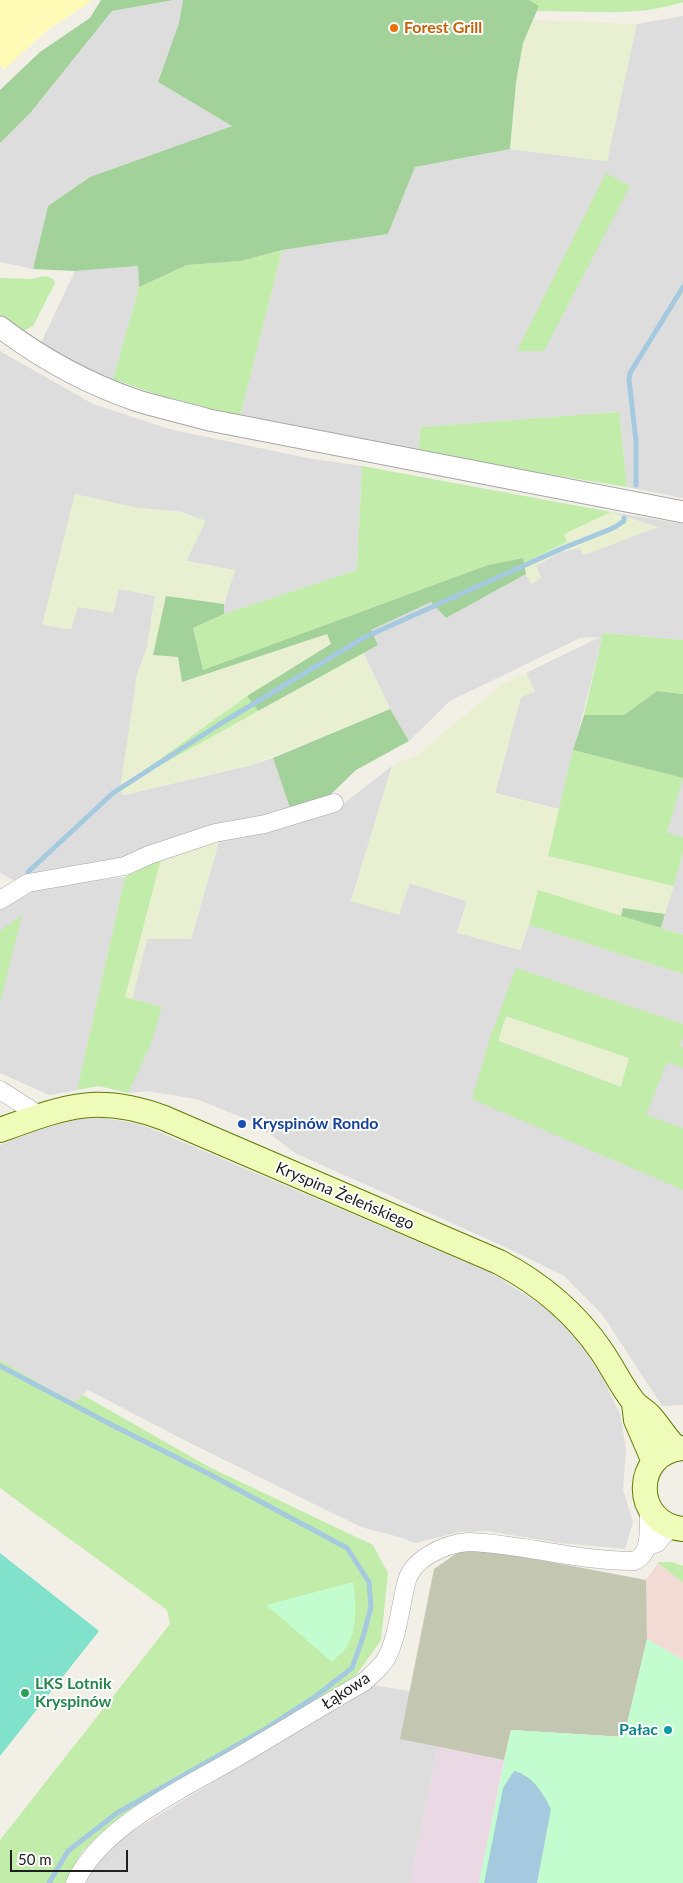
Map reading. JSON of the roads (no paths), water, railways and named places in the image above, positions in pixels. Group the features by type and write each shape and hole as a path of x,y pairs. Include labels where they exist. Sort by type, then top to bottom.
{"main road":[{"name":"Kryspina Żeleńskiego","path":"0,1130 39,1115 71,1107 97,1104 132,1107 498,1262 537,1284 582,1324 634,1403 648,1414 668,1441 680,1448"},
{"name":"Kryspina Żeleńskiego","path":"634,1403 636,1420 654,1462"},
{"path":"677,1528 655,1516 649,1508 644,1484 647,1473 654,1462 664,1454 680,1448"}],"street":[{"path":"0,327 25,346 75,376 138,401 209,420 683,512"},
{"path":"0,900 28,882 125,866 149,855 215,833 265,824 334,803"},
{"path":"0,1090 39,1115"},
{"path":"647,1547 649,1508"},
{"name":"Łąkowa","path":"75,1883 80,1871 95,1850 119,1829 160,1802 364,1682 377,1670 387,1658 394,1640 406,1580 415,1565 425,1557 438,1550 465,1542 484,1542 570,1555 634,1561 640,1558 647,1547 657,1543 677,1528"}],"water":[{"path":"514,1771 521,1773 532,1781 551,1809 537,1883 484,1883 503,1788"}],"waterway":[{"path":"636,485 636,441 629,380 630,373 683,287"},
{"path":"28,872 113,793 220,724 363,638 563,548 615,527 624,521 624,518"},
{"path":"0,1366 347,1548 369,1582 371,1607 352,1668 316,1696 262,1731 117,1813 68,1851 49,1883"}],"place":[{"name":"Forest Grill","path":"394,28"},
{"name":"Kryspinów Rondo","path":"242,1124"},
{"name":"LKS Lotnik Kryspinów","path":"25,1693"},
{"name":"Pałac","path":"668,1730"}]}
